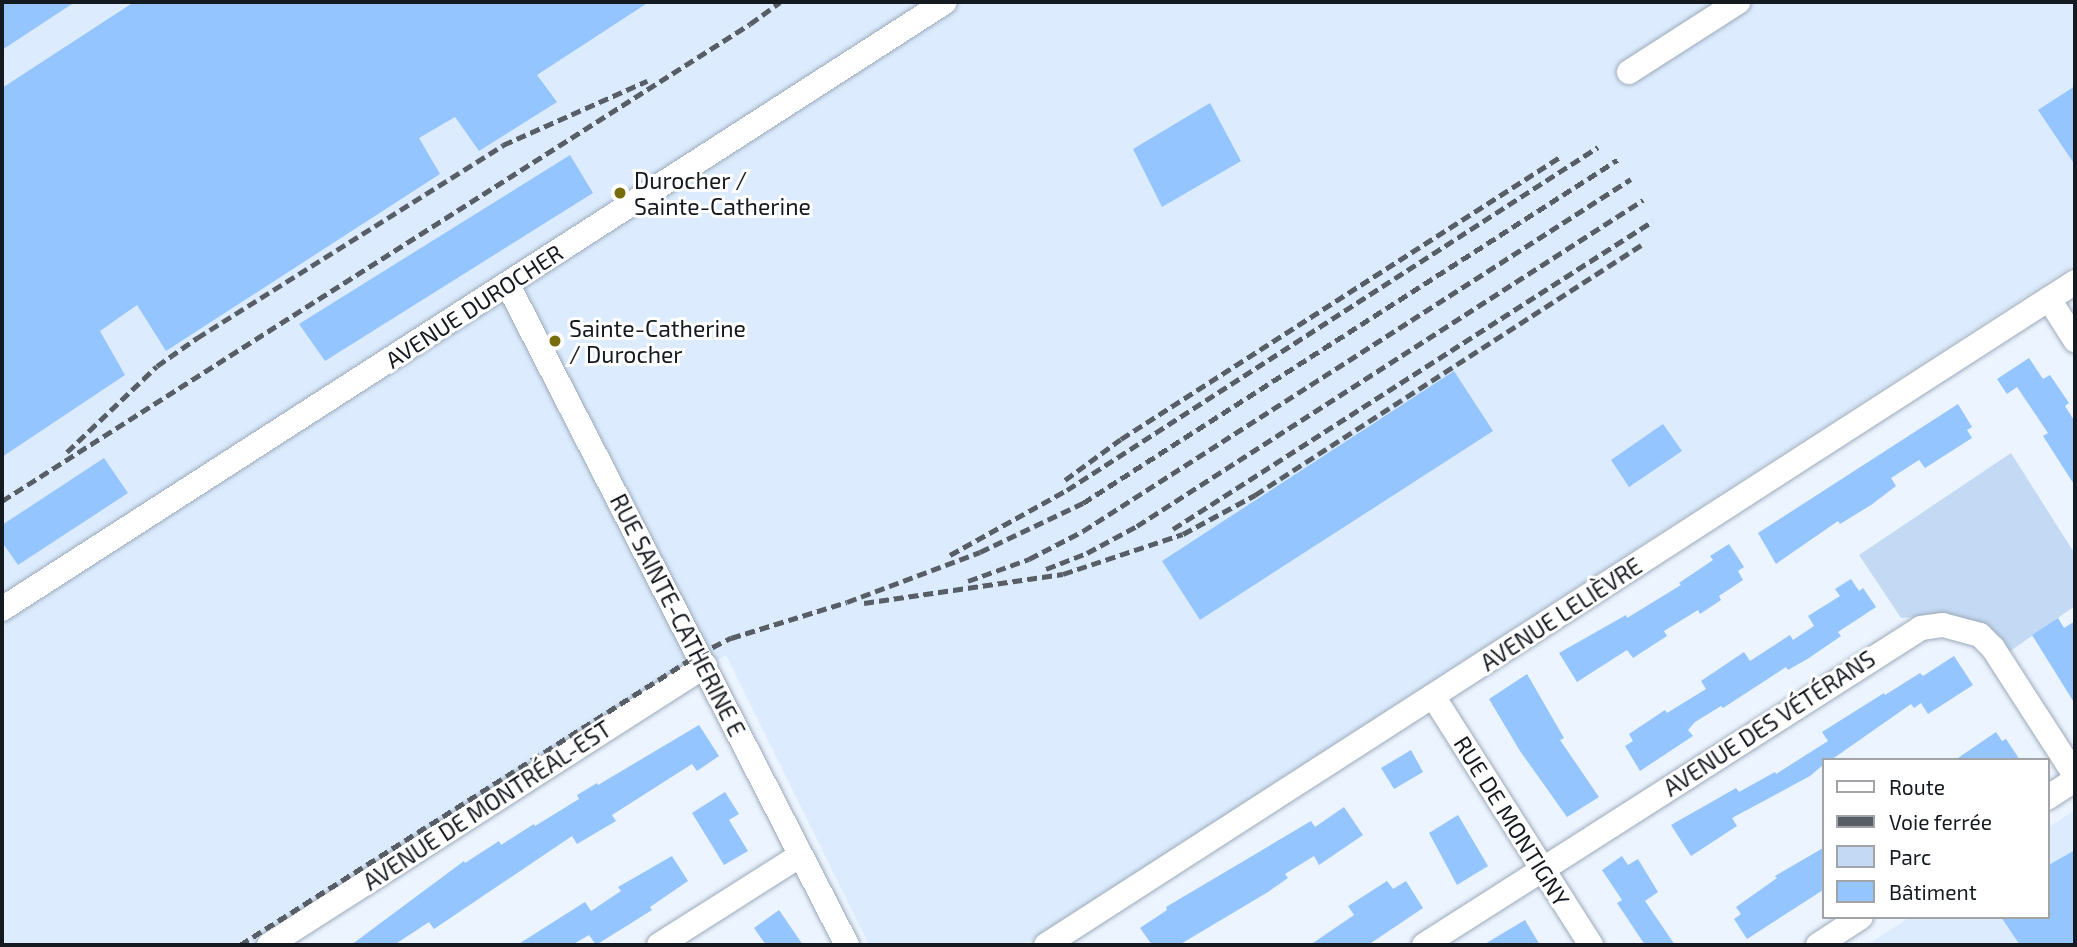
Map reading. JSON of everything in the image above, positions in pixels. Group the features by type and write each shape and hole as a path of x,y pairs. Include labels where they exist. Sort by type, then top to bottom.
{"street":[{"name":"AVENUE DUROCHER","path":"2,609 945,2"},
{"path":"1629,72 1738,2"},
{"name":"AVENUE LELIÈVRE","path":"1046,945 2075,282"},
{"name":"RUE SAINTE-CATHERINE E","path":"508,285 846,945"},
{"path":"2049,299 2075,340"},
{"name":"AVENUE DES VÉTÉRANS","path":"1424,945 1921,628 1943,625 1980,635 1993,648 2075,777"},
{"name":"AVENUE DE MONTRÉAL-EST","path":"269,945 705,666"},
{"name":"RUE DE MONTIGNY","path":"1433,696 1591,945"},
{"path":"2049,796 2075,777"},
{"path":"659,945 800,856"},
{"path":"1818,945 1858,919"}],"shaded area":[{"path":"2,2 2075,2 2075,264 1024,945 869,945 726,655 280,945 2,945"},
{"path":"2075,810 2075,945 1867,945 1907,919 2049,919 2049,827"}],"green space":[{"path":"2011,453 2075,554 2075,606 2009,652 1951,615 1901,618 1859,555"}],"building":[{"path":"2,2 75,2 2,50"},
{"path":"134,2 649,2 537,75 557,102 479,151 455,117 419,138 440,174 166,351 137,305 100,331 125,375 2,457 2,88"},
{"path":"2075,86 2075,165 2038,110"},
{"path":"1210,103 1241,161 1162,207 1133,149"},
{"path":"570,155 593,193 325,361 299,324"},
{"path":"2029,358 2043,379 2050,375 2069,403 2065,406 2075,422 2075,486 2043,436 2048,433 2017,387 2007,394 1997,379"},
{"path":"1454,371 1493,431 1200,620 1162,561"},
{"path":"1958,404 1972,427 1967,430 1972,438 1925,468 1919,460 1891,478 1896,486 1871,505 1840,524 1838,521 1776,564 1758,533"},
{"path":"1663,424 1682,451 1629,487 1611,460"},
{"path":"104,458 128,493 18,565 2,542 2,525"},
{"path":"1729,544 1744,567 1738,571 1743,580 1719,596 1721,600 1700,614 1698,610 1664,631 1667,636 1633,658 1627,650 1577,682 1559,653 1626,615 1627,618 1681,585 1679,583 1713,560 1710,556"},
{"path":"1851,579 1859,591 1863,588 1876,607 1838,632 1841,636 1809,658 1788,670 1786,667 1723,708 1721,706 1695,722 1688,730 1693,736 1640,771 1625,746 1633,741 1629,734 1665,710 1667,713 1706,689 1701,681 1744,652 1750,661 1790,635 1793,640 1814,626 1808,616 1840,596 1835,589"},
{"path":"2058,618 2064,628 2075,621 2075,704 2032,635"},
{"path":"1954,656 1973,685 1928,714 1921,703 1914,708 1911,704 1834,758 1822,758 1822,766 1810,776 1732,818 1737,826 1691,856 1671,825 1736,788 1739,792 1775,772 1776,774 1828,741 1822,732 1920,673 1923,676"},
{"path":"1527,674 1564,738 1560,740 1599,797 1567,817 1520,751 1489,699"},
{"path":"699,725 719,756 697,771 692,764 612,815 616,821 577,844 572,836 434,929 429,922 394,945 351,945 464,861 465,863 499,841 501,845 534,824 535,826 579,799 577,795"},
{"path":"1996,732 2002,741 2006,739 2019,758 1958,758"},
{"path":"1411,750 1423,772 1394,789 1381,768"},
{"path":"725,792 739,814 729,820 748,851 724,865 692,813"},
{"path":"1344,807 1363,835 1319,865 1314,856 1285,874 1288,878 1268,892 1179,945 1152,945 1140,928 1167,910 1166,907 1311,821 1315,827"},
{"path":"1458,815 1488,866 1457,885 1429,833"},
{"path":"1822,849 1822,891 1747,939 1734,919 1741,914 1736,907 1777,878 1775,876"},
{"path":"2075,850 2075,945 2020,945 2002,919 2049,919 2049,865"},
{"path":"672,856 688,881 650,907 652,910 596,945 589,935 572,945 517,945 585,902 591,911 621,891 618,887"},
{"path":"1622,856 1628,865 1638,859 1658,892 1645,901 1675,945 1645,945 1617,903 1622,900 1602,870"},
{"path":"1387,881 1393,889 1406,881 1423,908 1368,945 1310,945 1354,915 1348,906"},
{"path":"779,910 803,945 766,945 754,928"},
{"path":"1525,920 1540,945 1483,945"}],"railway":[{"path":"2,501 750,24 780,2"},
{"path":"67,452 157,366 197,338 503,145 647,81"},
{"path":"950,555 1067,490 1598,147"},
{"path":"1065,480 1121,439 1560,157"},
{"path":"240,945 699,654 731,638 847,602 980,552 1083,503 1617,160"},
{"path":"968,581 1029,559 1083,531 1631,179"},
{"path":"1046,569 1087,553 1137,526 1643,200"},
{"path":"1173,529 1653,221"},
{"path":"864,603 1063,574 1183,534 1255,495 1645,243"}],"place":[{"name":"Durocher / Sainte-Catherine","path":"620,193"},
{"name":"Sainte-Catherine / Durocher","path":"555,341"}]}
